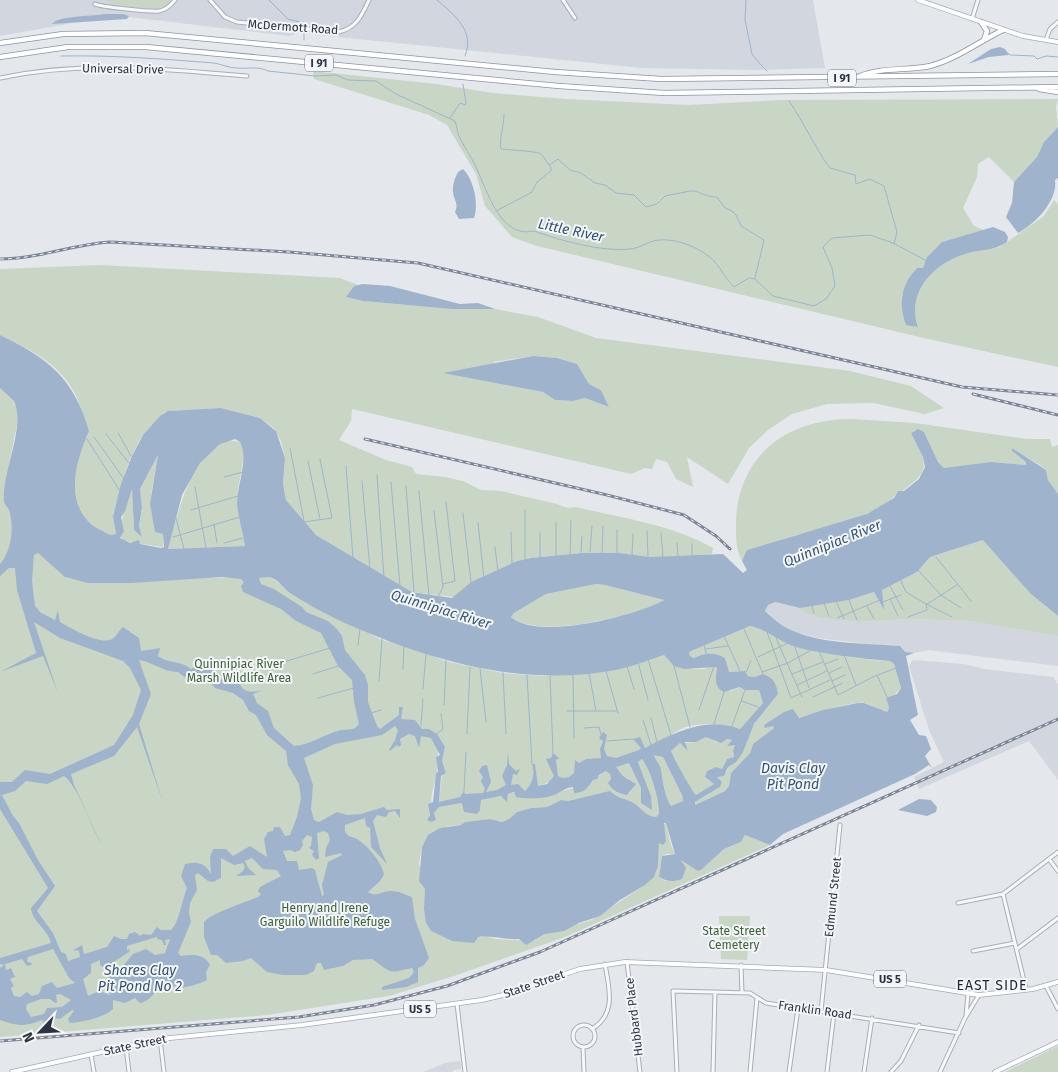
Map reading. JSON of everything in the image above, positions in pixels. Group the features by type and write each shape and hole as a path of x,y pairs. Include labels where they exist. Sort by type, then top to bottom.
{"highway":[{"path":"981,22 987,31 983,41"},
{"path":"857,77 869,73 905,70 936,64 957,56 1003,30"},
{"name":"I 91","path":"0,43 63,34 134,33 620,77 703,80 1058,74"},
{"name":"I 91","path":"0,57 79,47 146,47 559,86 664,93 1058,87"},
{"path":"1036,88 1058,92"}],"main road":[{"path":"918,0 1003,30 1046,41 1058,42"},
{"name":"State Street","path":"12,1072 160,1040 285,1027 457,1004 503,995 580,969 605,963 741,965 826,970 979,995 1046,986 1058,982"},
{"path":"995,1072 1058,1042"}],"street":[{"path":"95,4 107,8 156,11 167,7 175,0"},
{"name":"McDermott Road","path":"210,0 225,17 237,22 338,32 348,29 356,23 369,0"},
{"path":"562,0 575,18"},
{"path":"972,19 978,0"},
{"path":"1046,41 1050,29 1058,22"},
{"name":"Universal Drive","path":"0,78 52,69 113,66 246,76"},
{"name":"Edmund Street","path":"821,1011 840,825"},
{"path":"958,904 1003,894 1058,852"},
{"path":"1049,859 1058,871"},
{"path":"1003,894 1026,989"},
{"path":"1016,949 1058,918"},
{"path":"973,951 1015,943"},
{"name":"Hubbard Place","path":"627,962 640,1072"},
{"path":"592,1029 606,1017 610,1006 605,963"},
{"path":"741,965 742,992"},
{"path":"1046,986 1058,1009"},
{"name":"Franklin Road","path":"677,1072 673,991 742,992 752,994 766,1003 918,1025 959,1033"},
{"path":"713,1072 715,992"},
{"path":"966,1018 968,994"},
{"path":"940,1072 979,995"},
{"path":"750,1072 757,998"},
{"path":"457,1004 465,1072"},
{"path":"789,1072 798,1008"},
{"path":"827,1072 834,1013"},
{"path":"864,1072 872,1018"},
{"path":"582,1025 592,1029 595,1035 594,1042 590,1046 583,1048 574,1042 574,1031 582,1025"},
{"path":"891,1072 901,1061 918,1025"},
{"path":"160,1040 164,1072"},
{"path":"126,1047 129,1072"},
{"path":"583,1048 584,1072"},
{"path":"91,1055 94,1072"}],"shaded area":[{"path":"0,0 813,0 825,68 755,70 642,68 299,33 289,36 129,17 95,19 0,36"},
{"path":"774,602 800,608 820,618 859,622 907,619 970,621 1058,636 1058,666 928,650 914,653 905,652 894,645 876,645 819,638 798,633 781,625 765,610 768,605"},
{"path":"913,660 964,664 984,669 1053,677 1058,684 1058,780 1029,741 919,789 914,777 944,762 929,730 909,666"},
{"path":"460,1061 461,1069 453,1070 453,1072 423,1072 445,1063"}],"green space":[{"path":"108,0 172,0 163,7 151,8 117,5 107,2"},
{"path":"313,71 436,84 493,93 566,99 688,105 782,100 1058,99 1056,107 1058,127 1044,142 1037,157 1014,182 989,157 978,164 977,177 963,208 974,226 984,230 942,242 927,257 923,269 917,268 915,271 902,294 902,304 918,326 914,312 916,294 928,277 945,261 964,254 1000,247 1044,216 1054,200 1058,204 1058,367 928,339 537,246 512,237 485,206 476,174 447,125 429,115 314,79"},
{"path":"100,265 340,278 358,285 354,286 347,297 363,301 451,309 495,309 538,317 596,338 850,371 911,386 944,408 925,414 873,403 827,404 792,414 768,430 749,448 728,484 687,457 693,487 676,479 667,462 656,459 652,469 645,468 631,474 352,409 351,421 339,440 386,460 412,467 416,474 445,477 463,481 481,490 501,491 567,508 576,507 647,523 681,533 713,548 712,554 684,557 650,557 620,553 581,553 531,558 517,561 471,582 454,597 412,592 316,535 286,500 283,484 285,458 281,441 274,428 260,418 221,408 164,413 140,439 128,464 113,514 116,534 110,535 92,525 82,513 75,490 76,465 89,431 79,403 59,371 41,357 0,335 0,269","holes":["533,356 557,358 577,364 589,384 601,390 609,407 585,398 573,401 555,400 543,392 515,386 493,362"]},
{"path":"0,388 11,396 17,409 17,425 4,488 5,504 40,555 68,578 96,583 194,578 270,577 306,603 382,640 410,647 445,661 503,673 542,676 610,671 664,655 676,665 685,668 717,667 716,676 730,691 741,687 759,690 763,703 740,729 719,725 695,725 681,729 656,743 655,754 663,757 682,795 683,801 671,806 665,793 660,767 654,755 629,762 641,788 641,803 651,796 638,762 642,759 649,771 657,800 659,814 656,817 646,813 629,800 610,792 568,801 561,800 547,807 531,808 517,812 502,822 490,819 448,826 429,835 422,847 419,863 425,889 426,923 431,931 452,941 487,936 495,939 534,941 545,934 592,920 645,885 658,866 659,842 666,841 663,825 666,823 675,854 662,856 659,877 665,881 677,880 684,865 681,860 683,859 698,871 701,870 724,849 741,842 745,835 770,845 565,937 457,975 389,996 267,1015 0,1037 0,1020 3,1021 0,1004","holes":["438,738 445,747 442,761 446,773 442,776 439,803 460,797 464,792 465,794 480,796 521,787 525,791 538,784 538,787 551,781 615,766 623,776 629,779 632,787 630,793 611,779 610,774 606,771 593,780 588,788 573,788 538,798 512,793 508,794 507,801 502,796 481,800 480,810 462,803 439,807 428,820 437,770"]},
{"path":"851,419 915,423 1027,439 1050,439 1052,447 1058,445 1058,494 1048,480 1046,469 1012,448 1012,451 1026,462 1026,465 991,462 945,469 938,462 924,432 915,430 911,433 921,454 924,466 918,478 905,489 898,491 879,508 865,515 792,536 760,548 748,550 742,561 738,551 736,536 739,497 746,476 757,459 771,445 788,434 807,426 828,421"},
{"path":"228,440 240,442 242,449 243,463 237,500 245,546 168,549 171,533 189,483 195,472 209,453"},
{"path":"158,455 152,486 151,507 156,526 163,534 163,547 122,541 122,521 132,489 134,530 142,537 139,527 142,507 140,489"},
{"path":"983,540 1044,605 1058,616 1058,636 970,621 907,619 859,622 820,618 800,608 849,600 874,592 883,608 881,590 917,572 930,557"},
{"path":"596,584 664,600 632,613 564,626 524,624 511,617 514,613 546,594"},
{"path":"750,626 791,645 807,650 890,661 894,664 901,688 887,702 889,708 887,712 865,703 857,703 773,726 774,728 753,744 750,753 731,773 729,786 725,791 695,805 695,802 720,787 720,780 717,777 727,772 728,767 738,758 749,732 778,694 763,674 754,677 748,676 745,671 728,672 725,658 710,654 694,658 690,656 689,652"},
{"path":"710,737 716,742 727,739 732,740 728,745 735,744 733,750 734,757 727,759 722,769 705,777 714,784 696,795 670,751 680,743 688,750 685,743 696,742"},
{"name":"State Street Cemetery","path":"719,916 750,916 747,960 721,959"},
{"path":"1058,1046 1058,1072 1005,1072"}],"water":[{"path":"104,14 123,14 129,16 127,19 52,24 62,19"},
{"path":"1000,47 1005,49 1009,55 989,57 968,64 991,49"},
{"path":"1058,127 1058,178 1055,180 1053,196 1038,218 1018,233 1006,217 1012,203 1014,182 1037,157 1044,142"},
{"path":"463,169 470,179 476,199 474,218 459,219 455,212 456,204 453,184 458,172"},
{"path":"993,227 1005,232 1008,237 1007,242 991,249 962,255 932,273 924,282 916,303 915,315 918,327 906,325 902,309 902,295 907,281 917,268 923,268 927,257 942,242"},
{"path":"363,284 390,286 460,304 478,303 495,309 451,309 363,301 346,297 354,286"},
{"path":"0,335 32,352 57,372 67,383 76,397 89,431 77,465 75,490 77,502 82,513 90,523 110,535 116,534 113,516 121,484 143,435 160,416 168,411 221,408 260,418 276,431 285,458 283,484 286,500 316,535 412,592 452,598 471,582 517,561 581,553 620,553 650,557 723,554 743,573 747,570 742,561 747,550 867,514 894,498 898,491 904,491 919,479 925,467 923,457 911,433 918,429 924,432 938,462 944,468 991,462 1026,465 1026,462 1012,451 1012,448 1046,470 1048,480 1058,494 1058,616 1031,594 983,540 930,557 917,572 882,590 884,610 874,592 849,600 800,608 775,602 768,605 765,611 783,626 810,637 840,642 900,646 905,652 914,653 906,656 918,715 910,720 919,735 926,736 931,749 925,756 932,768 929,765 915,774 783,834 770,845 745,835 741,842 724,849 701,870 698,871 681,860 686,868 682,879 676,881 667,881 659,877 662,856 675,854 666,823 664,823 666,841 663,845 659,843 658,866 654,877 645,885 620,900 600,916 579,923 564,931 545,934 526,945 519,939 488,937 478,937 474,943 452,941 431,931 426,923 424,909 425,889 419,881 422,847 428,835 440,828 461,825 465,822 490,819 502,822 517,812 531,808 547,807 561,800 568,801 610,791 618,797 632,802 649,815 656,817 659,814 659,808 656,793 642,759 638,762 651,796 652,810 641,803 641,788 629,763 616,767 623,776 636,784 627,795 612,788 608,783 611,779 610,774 606,771 580,792 574,793 573,787 543,798 524,798 516,797 514,792 508,794 507,802 501,796 481,800 480,810 477,814 464,812 462,803 439,807 434,813 436,820 431,822 427,820 430,815 428,804 433,802 438,771 436,757 440,755 431,738 421,736 419,748 415,736 409,734 400,739 401,745 399,747 397,745 390,751 398,730 395,726 382,735 335,744 304,758 313,785 311,809 314,820 319,822 337,812 347,815 361,814 384,807 387,810 400,809 400,818 395,811 389,812 386,817 377,815 373,821 380,848 387,864 371,847 370,828 366,826 365,818 345,825 345,832 370,850 377,859 384,874 381,880 368,892 377,894 394,891 412,897 415,919 429,958 424,965 418,968 418,982 406,987 382,990 382,987 409,978 414,972 412,968 389,971 372,959 353,960 343,966 324,970 321,963 317,963 314,971 306,975 283,975 267,972 251,958 226,963 217,955 211,955 204,937 204,922 222,911 258,897 261,894 258,891 260,887 281,876 277,870 263,869 252,858 245,861 248,868 256,875 236,876 243,871 245,867 243,863 234,865 221,858 221,878 213,882 208,881 198,873 195,875 197,890 190,903 189,913 191,922 178,953 181,956 194,955 202,957 208,961 210,965 206,972 207,980 187,987 175,986 165,991 160,983 155,993 147,1000 140,1003 135,998 125,1003 113,1000 113,1009 104,1015 87,1021 70,1023 68,1019 74,1011 72,1010 60,1019 51,1018 44,1023 42,1020 25,1025 11,1024 0,1020 0,968 4,965 0,964 0,958 51,943 47,934 34,917 31,908 48,888 0,809 0,782 12,782 25,770 50,774 114,745 133,715 141,690 130,668 123,661 60,638 34,622 58,693 43,656 0,672 36,653 17,590 15,568 9,568 0,576 0,564 9,547 12,527 10,513 4,502 4,488 16,436 17,412 14,401 0,388","holes":["235,439 240,442 243,465 237,504 245,546 168,549 182,495 200,463 220,444","158,455 150,504 155,532 163,534 164,547 140,544 139,540 130,543 120,538 124,531 121,517 125,511 132,489 134,530 142,537 139,526 142,507 140,489","38,553 65,577 88,583 131,583 222,577 241,579 244,582 241,586 243,592 281,609 296,621 321,633 338,666 352,680 359,724 353,729 341,730 306,744 294,746 274,728 268,711 257,703 253,694 263,690 250,692 240,684 229,683 220,679 211,667 210,661 191,669 183,664 158,656 160,648 141,651 139,638 123,627 112,639 107,641 101,640 60,622 58,610 55,620 40,612 35,606 32,581 34,555","259,578 272,578 290,593 312,606 369,633 435,657 469,666 504,672 574,675 617,670 664,655 674,666 684,669 717,667 716,681 720,690 724,692 740,687 745,690 759,690 763,703 740,729 728,725 703,725 668,736 645,748 640,737 633,739 641,748 639,750 616,758 607,756 604,749 607,735 603,732 599,738 603,741 600,749 601,758 586,759 579,763 575,760 574,773 569,777 562,778 558,776 556,760 559,758 553,753 551,758 546,759 554,776 547,784 538,786 535,764 532,764 533,778 525,791 518,784 511,785 513,774 517,775 520,769 516,771 509,764 508,751 507,765 502,776 506,785 497,790 486,792 491,782 487,765 482,766 479,771 483,777 481,781 485,789 483,793 465,794 464,791 460,797 439,802 441,776 446,773 442,761 445,747 437,734 429,729 422,729 415,720 401,719 403,707 399,707 399,715 380,729 377,726 368,702 368,685 365,675 345,650 342,636 336,628 328,621 306,612 302,607 274,589 261,584","596,584 664,600 632,613 587,624 542,627 524,624 511,617 514,613 546,594","750,626 762,630 790,645 806,650 890,661 894,664 901,688 897,694 886,698 889,708 887,712 864,703 823,710 799,718 793,709 784,712 764,725 765,728 773,726 774,728 753,744 750,753 731,773 729,786 725,791 695,805 695,802 720,787 722,782 717,777 724,776 728,767 736,762 743,752 754,724 778,694 775,684 770,677 763,674 754,677 748,676 745,671 729,672 725,658 714,654 694,658 690,656 689,652","139,660 178,672 189,679 206,677 215,688 233,693 243,700 249,711 256,715 267,735 286,751 288,765 299,784 301,798 297,817 290,835 285,836 280,827 274,827 273,831 268,832 264,839 267,857 250,846 233,856 226,849 213,849 210,857 211,874 201,864 185,864 181,876 187,888 178,917 171,930 161,930 157,927 151,935 143,934 140,936 135,932 129,934 127,939 114,936 107,947 84,954 82,945 73,950 79,951 80,957 68,961 66,954 61,952 53,933 37,911 55,886 38,860 2,795 15,791 26,781 47,784 64,776 79,797 101,844 74,785 71,774 114,756 137,727 163,803 139,724 151,694","706,737 721,743 727,739 732,740 727,746 735,745 733,750 734,757 727,759 722,769 716,767 707,771 705,777 714,784 696,795 671,751 680,743 688,751 685,742 696,742","654,755 663,757 682,795 683,801 671,806 665,793 660,767","324,831 328,833 330,840 326,848 325,857 341,853 342,855 328,862 322,885 324,895 322,896 315,870 312,868 299,870 297,861 287,861 283,851 290,850 295,852 300,850 303,845 302,841 307,835 312,837 309,848 314,851 312,855 316,860 319,858 317,833","157,937 157,939 162,940 164,945 166,945 165,940 170,939 165,953 155,955 146,949 133,954 122,967 109,975 106,982 110,995 99,991 88,996 83,979 91,973 91,964 100,960 100,965 104,968 129,952 130,949 127,950 127,946","53,949 69,978 75,983 57,988 52,982 42,986 39,994 32,996 27,992 20,997 14,996 11,988 14,986 10,979 15,977 11,968 6,970 5,964 22,959 27,966 32,963 27,962 28,957","60,994 71,1000 62,1007 47,1008 44,1014 31,1017 26,1009 27,1004 41,999 50,999 55,1003 57,1002 56,995"]},
{"path":"533,356 557,358 577,364 589,384 601,390 609,407 585,398 573,401 555,400 543,392 443,373"},
{"path":"919,799 931,800 937,807 936,812 927,816 898,810"}],"waterway":[{"name":"Little River","path":"269,0 288,19 300,22 303,26"},
{"path":"437,0 462,24 467,39 465,56"},
{"path":"746,0 745,20 752,54 767,71"},
{"name":"Little River","path":"304,32 304,40"},
{"path":"1008,53 1010,55 1034,56 1037,59 1046,56 1058,57"},
{"name":"Little River","path":"61,56 118,57 214,63 233,68 257,68 315,76 336,75 348,80 376,81 396,94 455,121 459,136 474,163 496,211 512,228 522,231 534,231 582,245 607,249 637,248 659,240 680,242 709,256 734,287 749,278 755,279 773,296 814,306 826,299 835,286 832,268 823,247 832,238 870,235 893,243 927,261"},
{"path":"450,118 460,103 465,105 466,103 463,84"},
{"path":"789,101 830,168 855,175 856,184 870,179 884,186 897,232 894,244"},
{"path":"496,211 532,192 537,182 551,171 551,167 541,154 501,149 504,114"},
{"path":"549,165 558,159 570,170 581,173 595,183 605,185 616,193 634,195 646,207 657,204 665,196 690,191 717,197 725,208 736,215 741,226 764,240 755,278"},
{"path":"118,433 131,456"},
{"path":"106,434 129,463"},
{"path":"94,437 124,479"},
{"path":"87,439 120,491"},
{"path":"290,448 304,521"},
{"path":"304,522 332,518 320,459"},
{"path":"308,461 320,519"},
{"path":"346,466 353,558"},
{"path":"224,477 243,472"},
{"path":"377,475 384,578"},
{"path":"362,481 370,569"},
{"name":"Quinnipiac River","path":"391,482 400,586"},
{"name":"Quinnipiac River","path":"406,486 414,592"},
{"path":"195,487 206,548"},
{"name":"Quinnipiac River","path":"419,491 429,596"},
{"path":"191,510 238,496"},
{"path":"443,584 455,581 446,502"},
{"path":"525,510 525,560"},
{"name":"Quinnipiac River","path":"434,511 443,587 438,597"},
{"path":"463,513 471,582"},
{"path":"173,537 240,517"},
{"path":"176,518 184,549"},
{"path":"570,554 571,520"},
{"path":"478,523 484,579"},
{"path":"556,523 556,557"},
{"path":"214,524 217,543"},
{"path":"590,552 592,526"},
{"path":"602,553 603,526"},
{"path":"617,530 617,554"},
{"path":"647,531 648,557"},
{"path":"511,532 512,564"},
{"path":"540,533 540,557"},
{"path":"661,533 663,557"},
{"path":"632,556 633,534"},
{"path":"581,552 582,536"},
{"path":"224,543 243,538"},
{"path":"677,543 678,557"},
{"path":"692,544 692,556"},
{"path":"495,547 498,571"},
{"path":"936,557 971,601"},
{"path":"917,569 941,595 961,608"},
{"path":"900,579 906,592 926,604 927,610 908,617"},
{"path":"927,604 957,585"},
{"path":"890,586 903,610"},
{"path":"883,602 901,595"},
{"path":"890,599 898,616"},
{"path":"849,600 857,620"},
{"path":"837,618 880,600"},
{"path":"836,601 844,619"},
{"path":"824,603 829,616"},
{"path":"926,604 952,617"},
{"path":"812,606 814,613"},
{"path":"867,606 874,619"},
{"path":"358,645 360,628"},
{"path":"744,629 763,674"},
{"path":"767,632 791,698 830,680"},
{"path":"724,636 740,671"},
{"path":"776,638 802,697"},
{"path":"379,681 382,639"},
{"path":"758,657 788,643"},
{"path":"403,669 404,645"},
{"path":"704,645 706,653"},
{"path":"705,649 728,646"},
{"path":"795,647 809,688"},
{"path":"221,681 330,648"},
{"path":"762,672 788,663 811,650"},
{"path":"819,651 838,695 877,675 887,697"},
{"path":"423,689 426,654"},
{"path":"844,655 856,685"},
{"path":"648,659 671,735"},
{"path":"825,664 838,659"},
{"path":"444,705 446,660"},
{"path":"746,672 751,661"},
{"path":"638,662 648,700"},
{"path":"792,674 823,662"},
{"path":"313,674 338,666"},
{"path":"627,666 634,689"},
{"path":"674,666 690,727"},
{"path":"699,710 714,666"},
{"path":"467,734 470,667"},
{"path":"829,673 842,667"},
{"path":"480,668 486,722"},
{"path":"878,675 896,668"},
{"path":"606,671 618,713"},
{"path":"797,685 827,671"},
{"path":"503,672 506,734"},
{"path":"589,672 596,711"},
{"path":"573,674 574,738"},
{"path":"527,675 532,764"},
{"path":"832,681 845,675"},
{"path":"550,676 553,753"},
{"path":"813,697 843,683"},
{"path":"318,698 354,688"},
{"path":"732,726 745,690"},
{"path":"714,724 724,692"},
{"path":"421,725 423,699"},
{"path":"742,701 758,707"},
{"path":"371,713 381,710"},
{"path":"567,711 617,711"},
{"path":"437,734 443,729 441,714"},
{"path":"651,718 657,742"},
{"path":"643,720 651,745"},
{"path":"584,728 599,727 601,735"},
{"path":"607,741 633,739"},
{"path":"464,791 466,752"}],"railway":[{"path":"0,259 28,257 83,245 111,242 289,252 418,263 962,387 1058,395"},
{"path":"973,394 1058,415"},
{"path":"365,439 607,495 684,515 716,536 730,549"},
{"path":"0,1041 299,1017 374,1005 447,986 540,952 1058,719"}],"district":[{"name":"EAST SIDE","path":"992,985"}],"park label":[{"name":"Quinnipiac River Marsh Wildlife Area","path":"239,671"},
{"name":"Henry and Irene Garguilo Wildlife Refuge","path":"325,915"}],"water label":[{"name":"Davis Clay Pit Pond","path":"793,776"},
{"name":"Shares Clay Pit Pond No 2","path":"140,978"}]}
